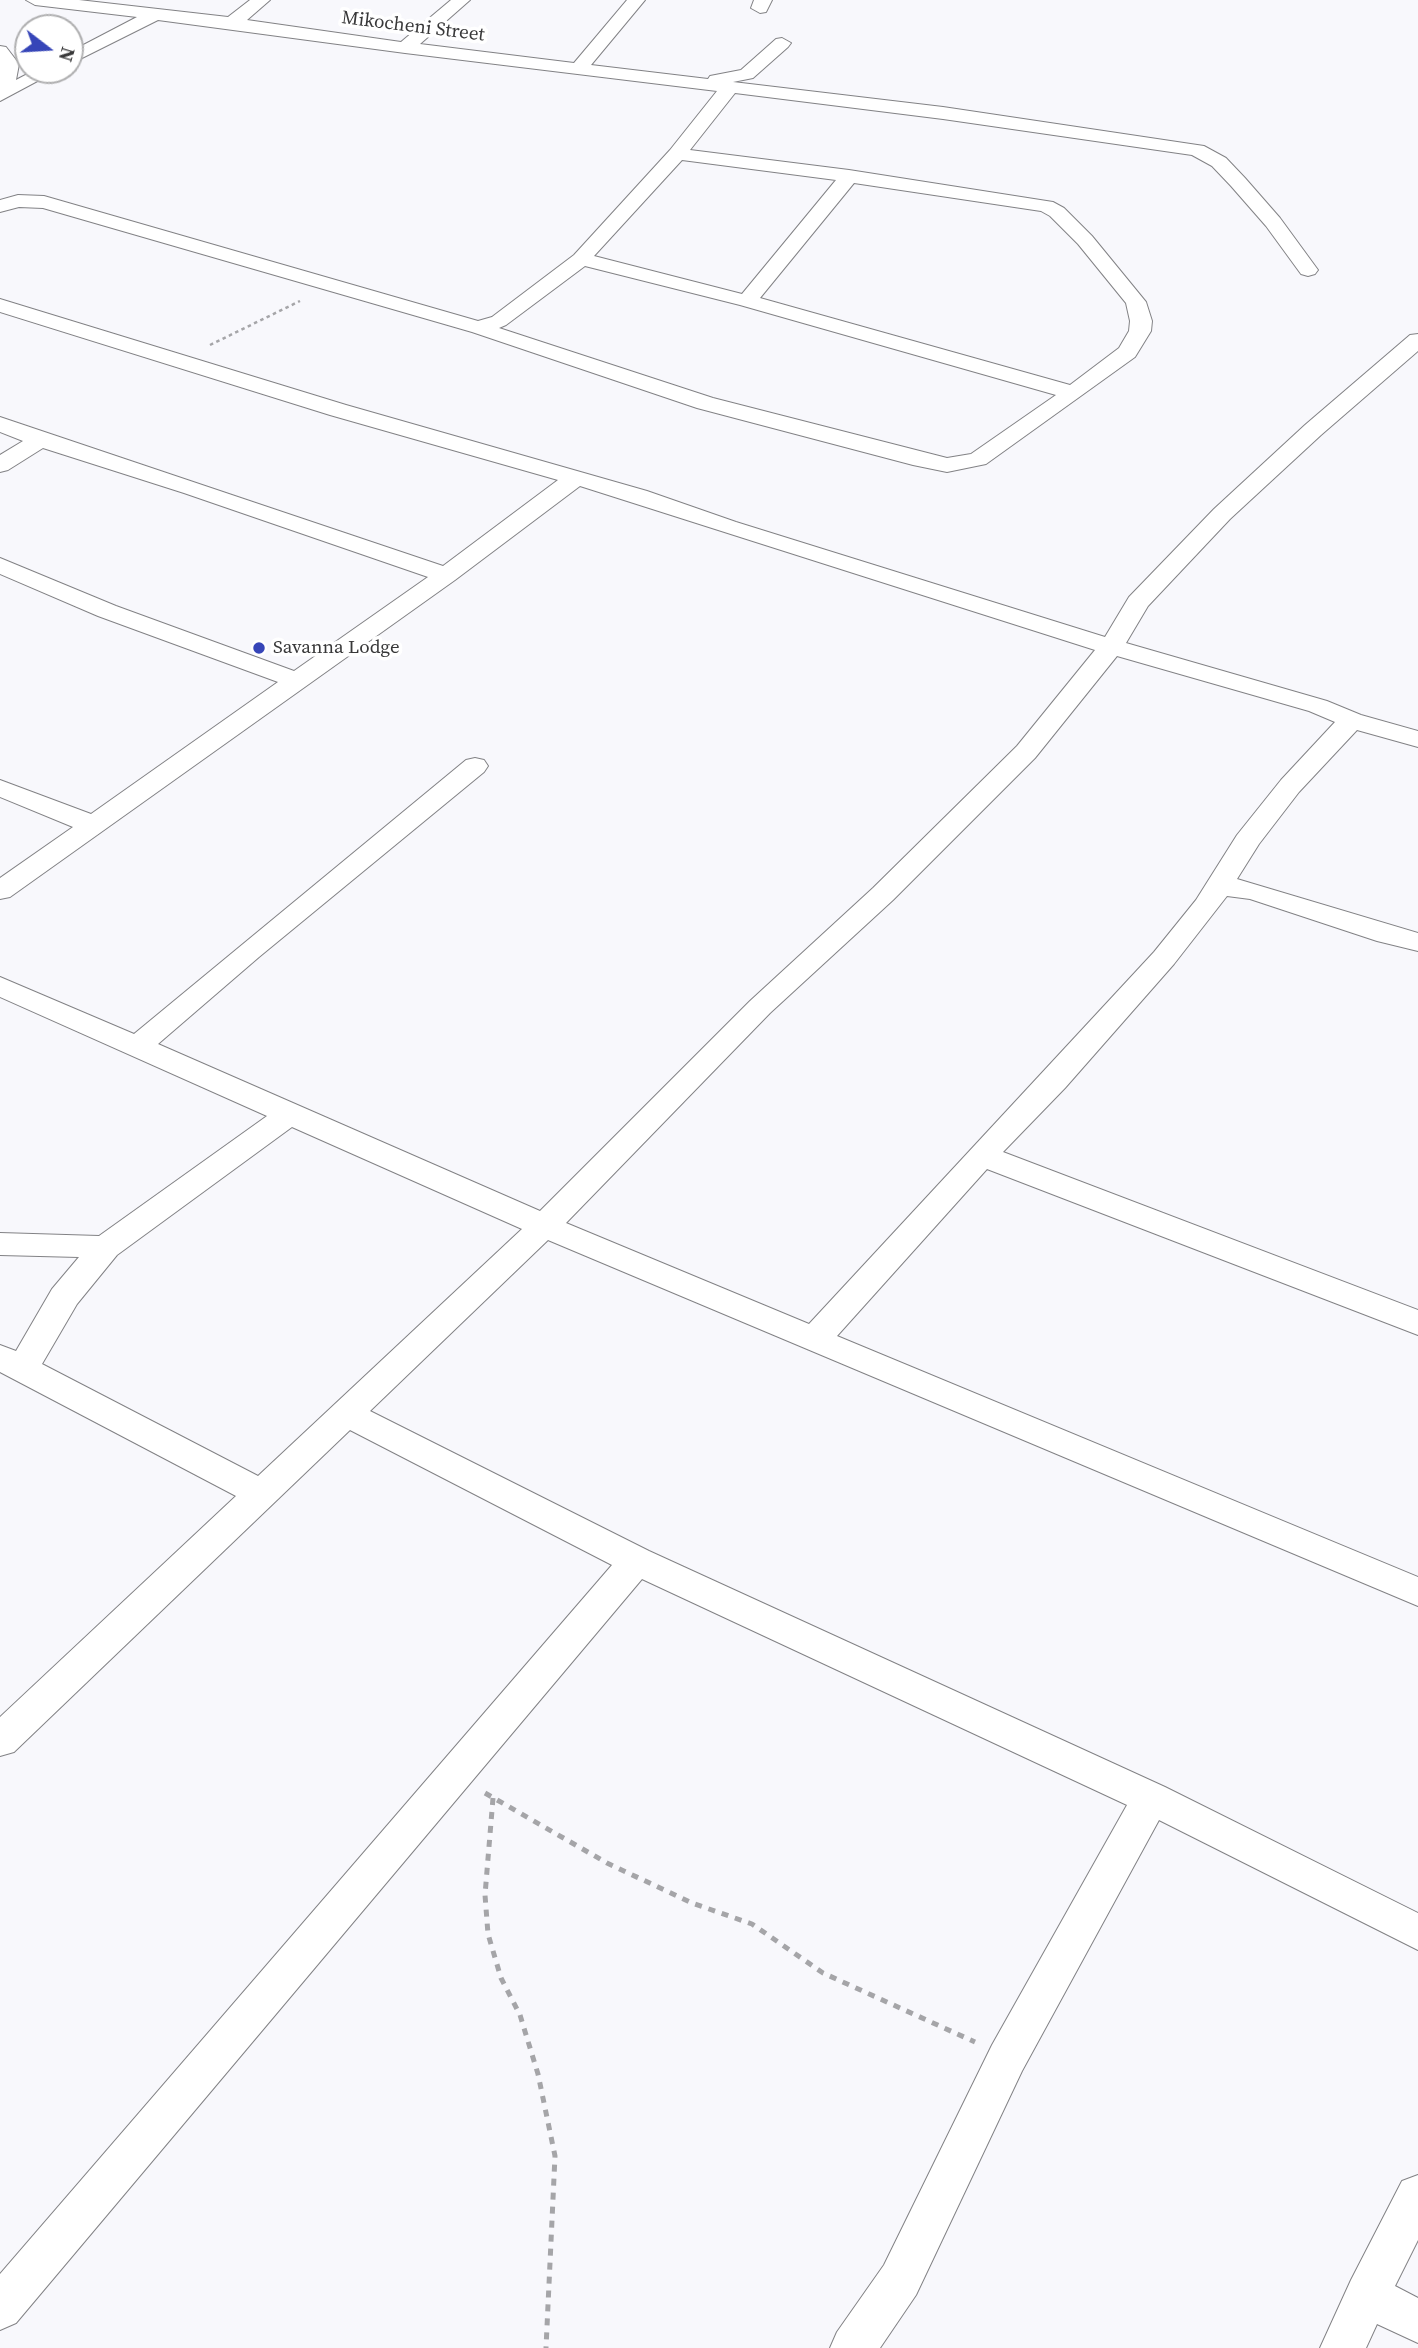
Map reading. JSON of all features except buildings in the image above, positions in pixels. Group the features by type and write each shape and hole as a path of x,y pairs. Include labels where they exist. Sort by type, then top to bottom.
{"street":[{"name":"Mikocheni Street","path":"35,0 691,82"},
{"path":"232,23 261,0"},
{"path":"578,69 636,0"},
{"path":"405,48 461,1"},
{"path":"84,52 154,15"},
{"path":"691,82 747,74 782,43"},
{"path":"0,51 10,64 3,94"},
{"path":"691,82 970,116 1197,150 1219,162 1238,182 1273,222 1308,270"},
{"path":"3,94 22,84"},
{"path":"479,328 499,321 581,259 677,154 730,87"},
{"path":"0,206 18,201 44,202 479,328 705,403 947,465 978,459 1127,352 1140,331 1141,321 1136,302 1085,240 1057,212 1040,204 677,154"},
{"path":"747,301 849,176"},
{"path":"581,259 747,301 1073,393"},
{"path":"0,304 338,410 639,496 728,527 1111,647 1318,706 1352,720 1418,739"},
{"path":"0,326 24,312"},
{"path":"0,1741 544,1227 760,1007 883,894 1026,752 1111,647 1138,602 1222,514 1312,430 1418,340"},
{"path":"0,424 40,440 204,492 446,575"},
{"path":"0,465 40,440"},
{"path":"0,891 446,575 576,478"},
{"path":"0,565 107,611 295,680"},
{"path":"815,1339 1164,958 1220,887 1247,841 1290,786 1352,720"},
{"path":"137,1047 249,951 475,766"},
{"path":"0,788 91,824"},
{"path":"1220,887 1260,893 1418,943"},
{"path":"0,986 544,1227 1418,1592"},
{"path":"262,1494 11,1364 106,1247 291,1113"},
{"path":"982,1155 1418,1323"},
{"path":"0,1244 106,1247"},
{"path":"347,1415 636,1561 1151,1798 1418,1933"},
{"path":"0,2308 636,1561"},
{"path":"853,2348 900,2280 1007,2058 1151,1798"},
{"path":"1343,2348 1418,2195"},
{"path":"1367,2295 1418,2321"}],"path":[{"path":"181,359 304,300"},
{"path":"455,1773 492,1798 607,1863 692,1903 752,1924 822,1973 1007,2058"},
{"path":"492,1798 485,1895 488,1934 501,1978 520,2015 538,2074 555,2156 546,2348"}],"place":[{"name":"Savanna Lodge","path":"259,648"}]}
